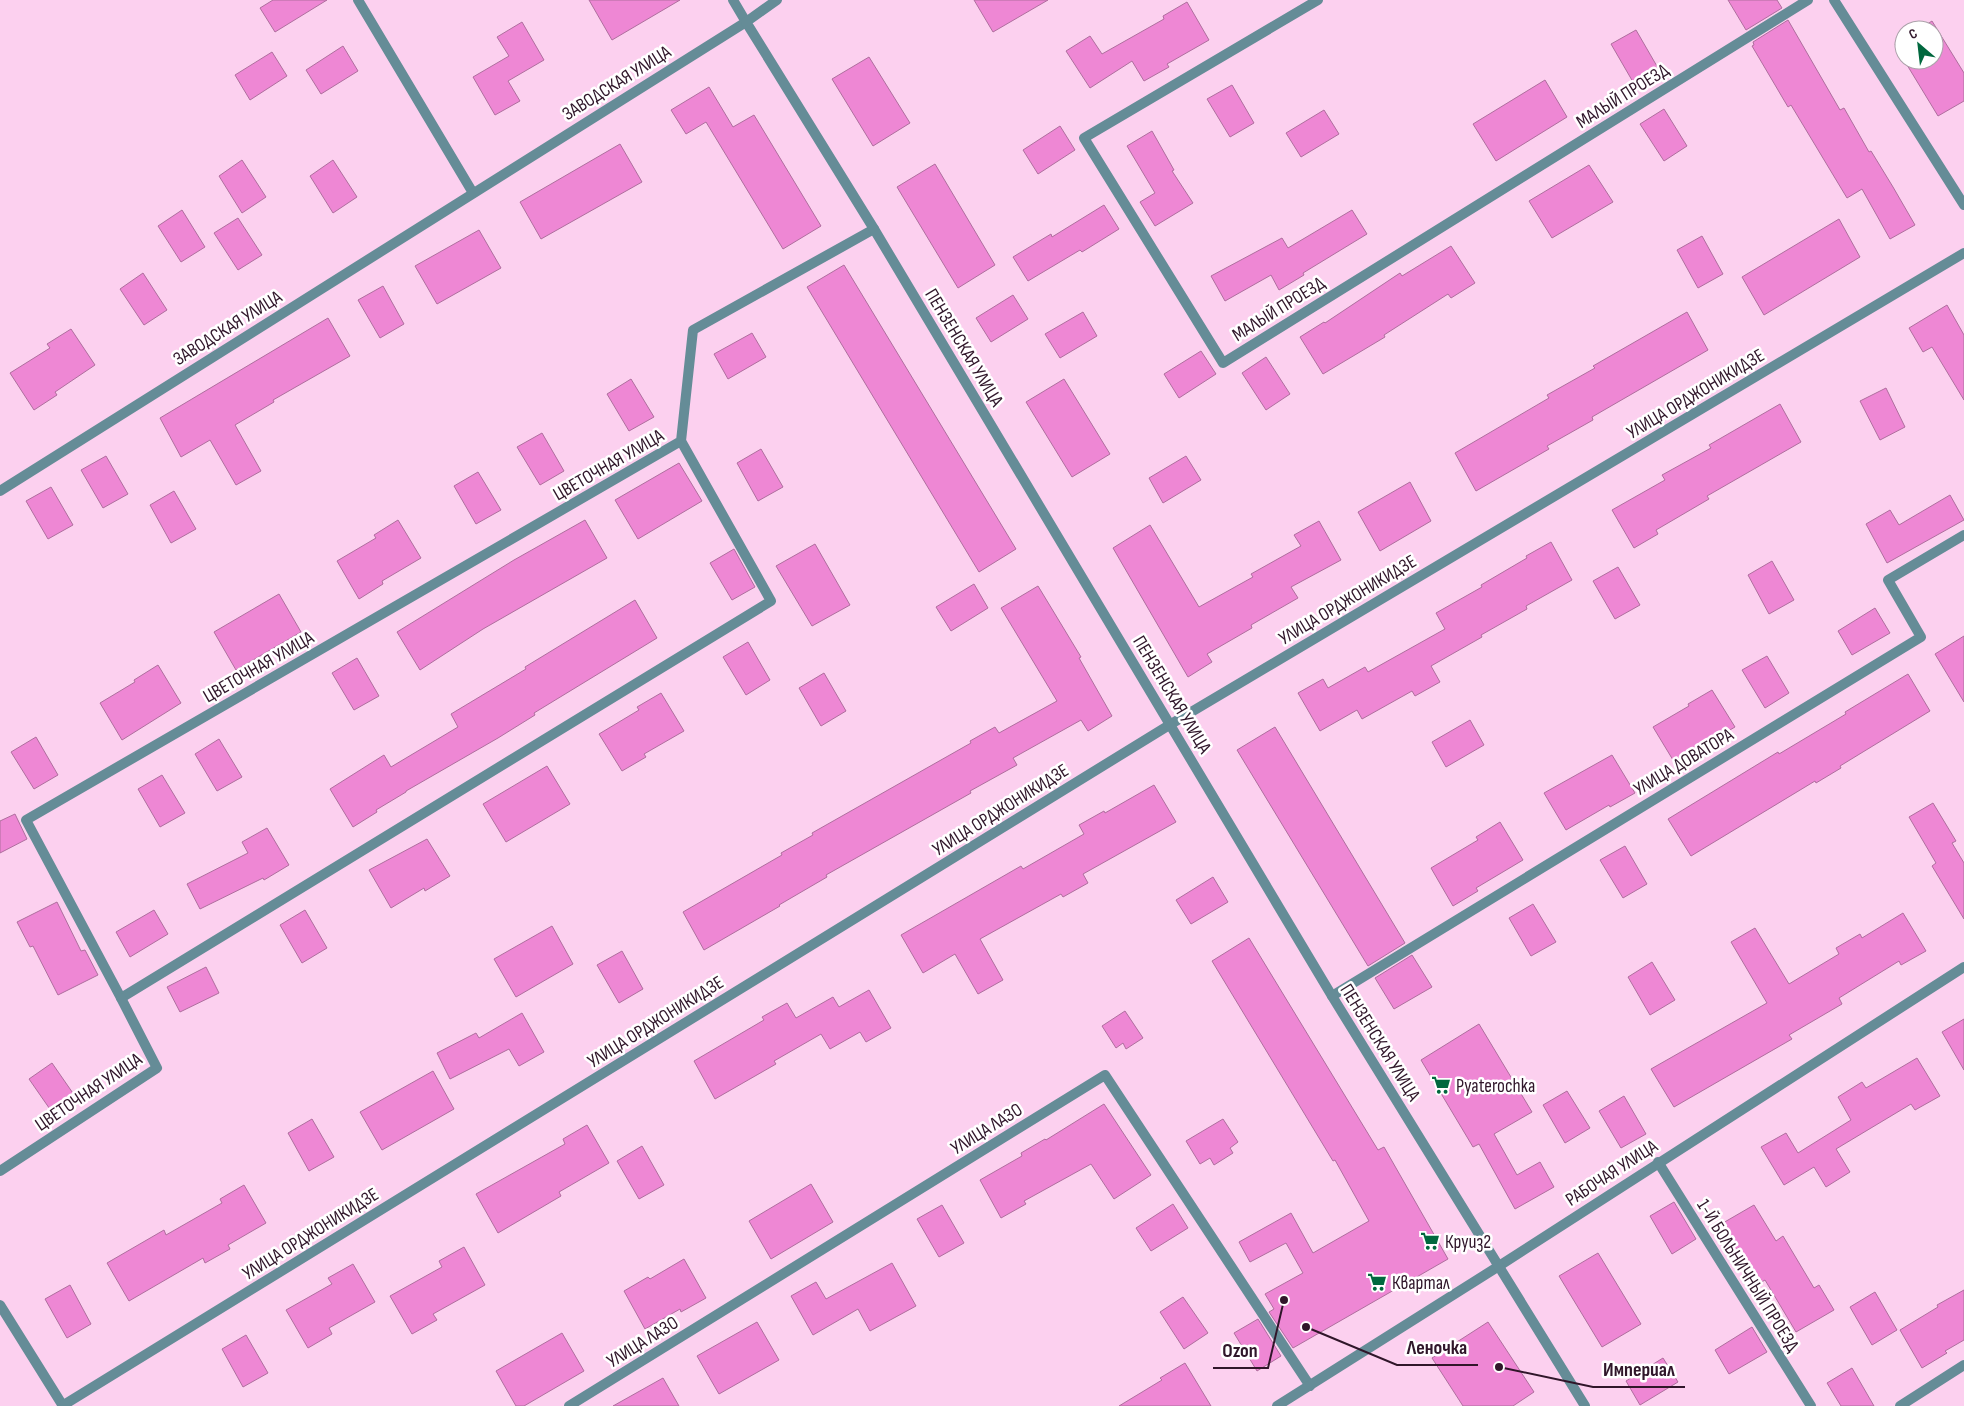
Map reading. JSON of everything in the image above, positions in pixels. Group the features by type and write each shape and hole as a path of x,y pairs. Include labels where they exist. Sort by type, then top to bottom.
{"street":[{"path":"358,0 473,193"},
{"name":"ПЕНЗЕНСКАЯ УЛИЦА","path":"733,0 874,229 1332,996 1585,1406"},
{"name":"ЗАВОДСКАЯ УЛИЦА","path":"0,490 746,22 777,0"},
{"name":"МАЛЫЙ ПРОЕЗД","path":"1318,0 1084,138 1223,363 1808,0"},
{"path":"1834,0 1964,205"},
{"name":"ЦВЕТОЧНАЯ УЛИЦА","path":"121,998 771,601 682,442 693,330 874,229"},
{"name":"УЛИЦА ОРДЖОНИКИДЗЕ","path":"62,1406 1171,724 1964,253"},
{"name":"ЦВЕТОЧНАЯ УЛИЦА","path":"0,1171 157,1068 26,820 682,442"},
{"name":"УЛИЦА ДОВАТОРА","path":"1332,996 1921,637 1888,580 1964,535"},
{"name":"РАБОЧАЯ УЛИЦА","path":"1277,1406 1499,1266 1964,967"},
{"name":"УЛИЦА ЛАЗО","path":"569,1406 1105,1075 1310,1386"},
{"name":"1-Й БОЛЬНИЧНЫЙ ПРОЕЗД","path":"1658,1162 1812,1406"},
{"path":"0,1305 62,1406"},
{"path":"1900,1406 1964,1365"}],"building":[{"path":"273,0 327,0 275,32 260,8"},
{"path":"589,0 680,0 612,40"},
{"path":"974,0 1048,0 993,32"},
{"path":"1728,0 1777,0 1782,8 1746,30"},
{"path":"1187,2 1209,40 1167,64 1169,67 1144,81 1132,61 1090,88 1066,51 1090,36 1102,54 1164,19 1163,16"},
{"path":"1788,20 1840,110 1844,108 1915,225 1890,239 1862,189 1847,198 1791,105 1788,107 1752,46 1754,45 1753,42"},
{"path":"522,22 544,60 508,81 520,101 495,115 473,77 509,56 497,37"},
{"path":"1636,30 1658,68 1633,82 1611,44"},
{"path":"1944,40 1964,73 1964,101 1938,116 1910,70 1944,70"},
{"path":"343,46 358,71 321,94 306,70"},
{"path":"272,52 287,76 250,100 235,75"},
{"path":"869,57 910,123 873,146 832,79"},
{"path":"1545,80 1567,117 1496,161 1473,124"},
{"path":"1232,85 1254,123 1230,137 1207,99"},
{"path":"709,87 733,127 754,115 821,226 783,249 706,122 686,134 671,110"},
{"path":"1664,109 1687,146 1664,161 1640,124"},
{"path":"1324,110 1339,134 1301,157 1286,133"},
{"path":"1060,126 1075,150 1038,174 1023,150"},
{"path":"1152,131 1174,170 1172,171 1193,203 1155,226 1140,202 1155,193 1127,146"},
{"path":"620,144 642,182 541,239 520,202"},
{"path":"242,160 266,197 242,213 219,176"},
{"path":"333,160 357,197 333,213 310,176"},
{"path":"935,164 995,265 958,288 897,187"},
{"path":"1589,165 1613,202 1552,238 1529,201"},
{"path":"1104,205 1119,229 1082,252 1080,250 1028,281 1013,257 1051,234 1052,237"},
{"path":"182,210 205,247 181,262 158,226"},
{"path":"1352,210 1367,234 1279,290 1271,275 1225,301 1211,276 1282,238 1288,248"},
{"path":"238,218 262,255 238,270 214,233"},
{"path":"1839,219 1860,257 1764,315 1742,277"},
{"path":"479,230 501,268 437,304 415,266"},
{"path":"1702,236 1723,274 1698,288 1677,250"},
{"path":"1451,246 1475,283 1451,298 1448,294 1384,335 1385,337 1323,374 1300,337 1325,323 1400,273 1402,276"},
{"path":"844,265 1016,549 979,572 807,287"},
{"path":"143,273 167,310 144,325 120,289"},
{"path":"383,286 404,324 380,338 358,300"},
{"path":"1013,295 1028,319 991,342 976,318"},
{"path":"1947,305 1964,335 1964,400 1932,347 1923,352 1909,328"},
{"path":"1083,312 1097,336 1060,358 1045,334"},
{"path":"1687,312 1708,350 1592,417 1593,420 1547,446 1549,449 1476,491 1455,453 1549,398 1547,395 1595,368 1593,366"},
{"path":"328,318 350,356 273,400 274,402 235,425 261,471 236,485 210,440 181,457 160,418"},
{"path":"71,329 95,365 55,392 57,395 34,410 10,373 50,348 47,344"},
{"path":"752,333 766,357 728,379 714,354"},
{"path":"1201,351 1216,374 1179,398 1164,374"},
{"path":"1266,357 1290,394 1266,410 1242,373"},
{"path":"631,379 654,417 629,431 607,394"},
{"path":"1064,379 1110,454 1072,477 1026,402"},
{"path":"1886,388 1905,427 1880,440 1860,401"},
{"path":"1780,404 1801,442 1707,496 1709,499 1656,530 1658,534 1634,548 1612,510 1665,480 1662,475 1711,448 1709,445"},
{"path":"542,433 564,471 540,485 517,447"},
{"path":"761,449 783,487 758,501 737,463"},
{"path":"106,456 128,494 103,508 81,470"},
{"path":"1186,456 1201,480 1163,503 1149,478"},
{"path":"679,463 702,501 638,539 615,500"},
{"path":"478,472 501,510 476,524 454,486"},
{"path":"1410,482 1431,521 1380,551 1358,512"},
{"path":"51,487 73,525 48,539 26,501"},
{"path":"174,491 196,529 171,543 150,505"},
{"path":"1950,495 1964,520 1887,563 1866,524 1890,510 1899,525"},
{"path":"398,520 421,558 382,581 383,584 359,599 337,561 376,538 374,535"},
{"path":"585,520 607,558 483,629 420,670 397,632 514,560"},
{"path":"1319,521 1341,560 1291,587 1298,598 1251,625 1252,628 1207,654 1212,662 1188,677 1113,548 1150,525 1199,607 1253,577 1251,574 1301,546 1294,535"},
{"path":"1551,542 1572,580 1526,606 1527,609 1481,635 1482,637 1431,666 1440,682 1415,696 1412,691 1362,719 1357,710 1320,731 1298,693 1323,679 1328,688 1365,667 1368,672 1445,629 1436,613 1482,587 1481,585"},
{"path":"815,544 850,605 812,626 776,566"},
{"path":"734,549 755,587 732,600 710,563"},
{"path":"1772,561 1794,600 1769,614 1748,575"},
{"path":"1618,567 1640,605 1615,619 1593,581"},
{"path":"974,584 988,608 951,631 936,607"},
{"path":"1038,586 1081,657 1079,658 1112,716 1088,731 1081,720 1013,758 1017,765 826,875 827,877 780,906 704,950 683,912 782,855 781,853 813,835 812,833 971,743 970,741 995,727 999,733 1057,701 1001,608"},
{"path":"279,594 301,632 236,670 214,632"},
{"path":"635,600 657,638 534,713 535,715 498,738 406,791 353,827 330,789 384,755 391,767 458,727 451,714"},
{"path":"1875,608 1890,633 1852,655 1838,631"},
{"path":"1964,636 1964,702 1935,654"},
{"path":"748,642 770,680 746,695 723,657"},
{"path":"1767,656 1789,693 1765,708 1742,670"},
{"path":"357,658 379,696 354,710 332,673"},
{"path":"158,665 181,703 122,740 100,703 135,682 134,680"},
{"path":"824,673 846,711 821,726 799,688"},
{"path":"1908,674 1930,711 1840,766 1841,768 1816,783 1815,781 1691,856 1668,819 1778,752 1779,754 1846,714 1845,712"},
{"path":"1712,690 1735,727 1699,748 1700,751 1676,765 1653,727"},
{"path":"661,693 684,731 644,754 646,757 622,771 599,734 639,710 637,707"},
{"path":"1470,720 1484,745 1446,767 1432,742"},
{"path":"1275,727 1405,943 1368,966 1237,750"},
{"path":"36,737 58,775 34,789 11,752"},
{"path":"219,739 242,777 217,791 195,754"},
{"path":"1612,755 1635,793 1610,807 1609,805 1566,830 1544,793"},
{"path":"547,766 570,804 506,842 483,804"},
{"path":"162,775 185,813 160,827 138,789"},
{"path":"1154,785 1176,822 1083,874 1088,883 1063,897 1061,894 980,939 1003,980 978,994 955,954 923,973 901,935 1021,866 1023,869 1084,834 1079,825 1104,811 1105,813"},
{"path":"1933,803 1956,841 1952,843 1964,863 1964,919 1932,866 1936,863 1909,817"},
{"path":"15,814 27,839 0,853 0,821"},
{"path":"1500,822 1523,860 1476,888 1478,891 1453,906 1431,868 1478,840 1476,837"},
{"path":"267,828 289,865 264,880 263,878 200,909 187,884 248,853 242,842"},
{"path":"427,839 450,876 425,891 424,888 391,908 369,870"},
{"path":"1625,846 1647,884 1623,898 1600,860"},
{"path":"1213,877 1228,902 1191,924 1176,900"},
{"path":"57,902 81,951 85,950 98,975 58,995 33,946 30,947 17,922"},
{"path":"1533,904 1556,942 1531,956 1509,918"},
{"path":"154,910 168,934 130,957 116,932"},
{"path":"305,910 327,948 302,963 280,925"},
{"path":"1903,913 1926,951 1901,965 1899,961 1839,998 1842,1004 1789,1035 1792,1039 1674,1107 1651,1069 1767,1003 1731,942 1755,928 1789,984 1839,954 1836,948 1860,934 1862,938"},
{"path":"552,926 573,964 516,997 494,959"},
{"path":"1249,938 1378,1150 1384,1147 1448,1259 1293,1348 1269,1312 1274,1309 1265,1294 1303,1273 1286,1243 1250,1262 1239,1242 1291,1213 1313,1253 1369,1221 1335,1160 1333,1161 1212,961"},
{"path":"622,951 643,989 619,1003 597,965"},
{"path":"1412,955 1432,987 1394,1009 1375,978"},
{"path":"1652,962 1675,1000 1650,1015 1628,977"},
{"path":"206,967 219,993 180,1012 167,987"},
{"path":"869,990 891,1028 866,1042 860,1032 830,1049 821,1034 774,1061 776,1064 715,1099 694,1061 764,1020 762,1017 787,1003 796,1018 833,997 839,1007"},
{"path":"1125,1011 1143,1038 1126,1049 1123,1043 1116,1048 1102,1026"},
{"path":"522,1013 544,1052 519,1066 509,1049 450,1079 437,1053 476,1033 479,1038"},
{"path":"1964,1019 1964,1070 1942,1032"},
{"path":"1479,1024 1532,1112 1494,1134 1517,1175 1540,1162 1554,1187 1515,1209 1479,1144 1473,1147 1421,1060"},
{"path":"1917,1058 1940,1096 1915,1110 1911,1104 1836,1149 1850,1172 1826,1187 1814,1167 1784,1185 1761,1147 1786,1133 1798,1153 1851,1120 1838,1097 1862,1082 1866,1088"},
{"path":"52,1063 77,1099 54,1115 29,1079"},
{"path":"433,1071 454,1109 382,1150 360,1112"},
{"path":"1567,1091 1590,1128 1565,1143 1543,1105"},
{"path":"1624,1096 1646,1134 1621,1148 1599,1111"},
{"path":"1104,1104 1151,1175 1114,1199 1091,1164 1024,1201 1026,1204 1001,1218 980,1180 1022,1156 1021,1153 1046,1140"},
{"path":"312,1119 334,1157 309,1171 288,1133"},
{"path":"1223,1119 1238,1142 1230,1148 1233,1153 1214,1165 1210,1158 1200,1164 1186,1141"},
{"path":"587,1125 609,1163 559,1192 561,1196 498,1233 476,1194 565,1144 563,1139"},
{"path":"642,1146 664,1185 639,1199 617,1161"},
{"path":"811,1184 833,1222 771,1259 749,1221"},
{"path":"244,1185 266,1223 228,1245 230,1249 205,1263 203,1258 129,1301 107,1263 164,1230 166,1235 222,1203 220,1199"},
{"path":"1674,1202 1696,1239 1672,1254 1650,1216"},
{"path":"1173,1204 1188,1228 1151,1251 1136,1228"},
{"path":"942,1205 964,1243 939,1257 917,1219"},
{"path":"1754,1205 1776,1241 1783,1236 1814,1288 1819,1285 1834,1310 1796,1332 1765,1280 1760,1283 1739,1248 1731,1252 1716,1227"},
{"path":"464,1247 485,1285 433,1314 437,1320 412,1334 390,1296 442,1267 439,1261"},
{"path":"1598,1253 1641,1324 1602,1347 1559,1276"},
{"path":"684,1259 706,1298 681,1312 680,1309 645,1329 624,1291 648,1277 650,1279"},
{"path":"892,1263 916,1306 870,1331 858,1309 813,1335 791,1296 816,1282 826,1299"},
{"path":"353,1264 375,1302 329,1328 332,1334 308,1348 286,1310 332,1284 328,1278"},
{"path":"70,1285 91,1324 67,1338 45,1299"},
{"path":"1964,1290 1964,1340 1922,1368 1900,1330 1938,1307 1937,1305"},
{"path":"1875,1292 1897,1330 1872,1345 1850,1307"},
{"path":"1183,1297 1208,1333 1184,1349 1160,1312"},
{"path":"1258,1319 1281,1356 1257,1371 1234,1333"},
{"path":"757,1322 779,1360 719,1394 697,1356"},
{"path":"1488,1322 1534,1392 1513,1406 1463,1406 1432,1358"},
{"path":"1752,1327 1767,1352 1729,1374 1715,1350"},
{"path":"562,1333 584,1371 524,1406 516,1406 496,1371"},
{"path":"246,1335 268,1373 243,1387 222,1349"},
{"path":"1663,1358 1678,1382 1640,1405 1626,1381"},
{"path":"1185,1363 1211,1406 1119,1406 1162,1380 1160,1378"},
{"path":"1852,1368 1874,1406 1841,1406 1827,1383"},
{"path":"663,1378 679,1406 613,1406"}],"place":[{"name":"Pyaterochka","path":"1441,1085"},
{"name":"Круиз2","path":"1430,1241"},
{"name":"Квартал","path":"1377,1282"},
{"name":"Ozon","path":"1284,1300"},
{"name":"Леночка","path":"1306,1327"},
{"name":"Империал","path":"1499,1367"}]}
